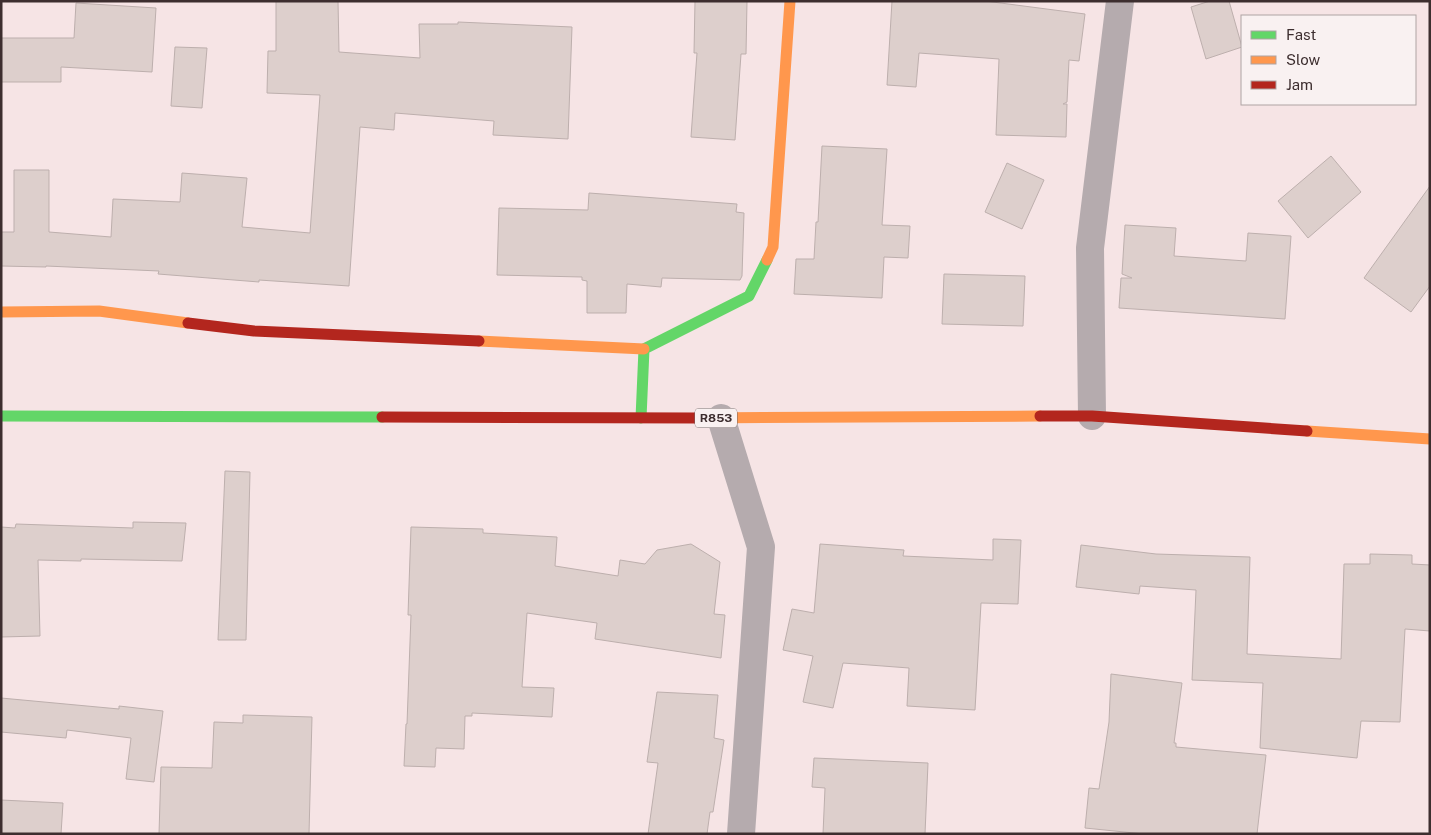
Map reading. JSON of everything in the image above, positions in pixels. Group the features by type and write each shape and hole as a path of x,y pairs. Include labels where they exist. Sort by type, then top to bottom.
{"main road":[{"path":"1,312 99,311 254,331 644,349 749,296 773,246 790,1"},
{"path":"641,418 644,349"},
{"name":"R853","path":"1,416 721,418 1092,416 1430,439"}],"street":[{"path":"1092,416 1090,248 1120,1"},
{"path":"721,418 762,547 741,834"}],"building":[{"path":"276,1 338,1 339,52 420,58 419,24 458,24 458,22 572,27 568,139 493,135 494,121 395,113 394,130 360,127 349,286 259,280 259,282 158,274 159,271 1,266 1,232 14,232 14,170 49,170 49,232 111,237 113,199 180,202 182,173 247,178 242,227 310,233 320,95 267,93 268,51 276,51"},
{"path":"695,1 747,1 746,54 741,54 735,140 691,137 697,53 694,53"},
{"path":"892,1 985,1 1085,14 1079,61 1069,60 1067,102 1063,104 1067,104 1066,137 996,135 999,59 919,53 916,87 887,85"},
{"path":"1210,1 1229,1 1241,47 1206,59 1191,7"},
{"path":"76,3 156,8 152,72 61,67 61,82 1,82 1,38 74,38"},
{"path":"175,47 207,48 202,108 171,106"},
{"path":"822,146 887,149 882,225 910,226 908,258 884,257 882,298 794,294 796,259 814,259"},
{"path":"1331,156 1361,192 1308,238 1278,201"},
{"path":"1007,163 1044,180 1022,229 985,212"},
{"path":"1430,186 1430,286 1411,312 1364,278"},
{"path":"589,193 737,204 736,212 744,213 742,276 740,280 662,278 661,287 627,284 626,313 587,313 587,281 582,280 582,277 497,275 499,208 588,210"},
{"path":"1125,225 1176,228 1174,256 1246,261 1248,233 1291,236 1285,319 1119,308 1121,278 1132,278 1122,274"},
{"path":"944,274 1025,276 1023,326 942,324"},
{"path":"225,471 250,472 246,640 218,640"},
{"path":"133,522 186,523 182,561 38,560 40,636 1,637 1,527 15,528 16,524 133,528"},
{"path":"411,527 483,529 483,533 557,537 555,566 618,576 620,560 645,564 657,550 691,544 720,562 714,614 725,615 721,658 595,639 597,623 527,613 522,687 554,688 552,717 472,713 472,716 465,716 464,749 436,748 435,767 404,766 411,615 408,615"},
{"path":"993,539 1021,540 1018,604 981,603 975,710 907,706 909,668 843,663 833,708 803,702 813,656 783,650 792,609 814,613 820,544 904,550 903,556 993,560"},
{"path":"1081,545 1156,554 1250,557 1247,654 1341,659 1344,564 1370,564 1370,554 1412,555 1412,564 1430,565 1430,631 1405,629 1400,722 1361,721 1357,758 1260,748 1263,683 1192,680 1196,590 1140,586 1139,594 1076,587"},
{"path":"1111,674 1182,683 1174,743 1176,743 1176,747 1266,755 1257,834 1144,834 1085,828 1089,788 1099,789 1109,722"},
{"path":"657,692 718,695 714,738 724,740 713,812 710,812 707,834 648,834 658,763 647,762"},
{"path":"1,698 119,709 119,706 163,711 154,782 126,779 131,738 67,730 66,738 1,732"},
{"path":"243,715 312,717 309,834 159,834 161,767 212,768 214,722 243,723"},
{"path":"814,758 928,763 925,834 823,834 825,788 812,787"},
{"path":"1,800 63,803 61,834 1,834"}],"traffic: fast":[{"path":"641,418 644,349 749,296 767,260"},
{"path":"1,416 382,417"}],"traffic: slow":[{"path":"767,260 773,247 790,1"},
{"path":"1,312 99,311 188,323"},
{"path":"479,341 644,349"},
{"path":"697,418 1040,416"},
{"path":"1307,431 1430,439"}],"traffic: jam":[{"path":"188,323 254,331 479,341"},
{"path":"1040,416 1092,416 1307,431"},
{"path":"382,417 697,418"}]}
